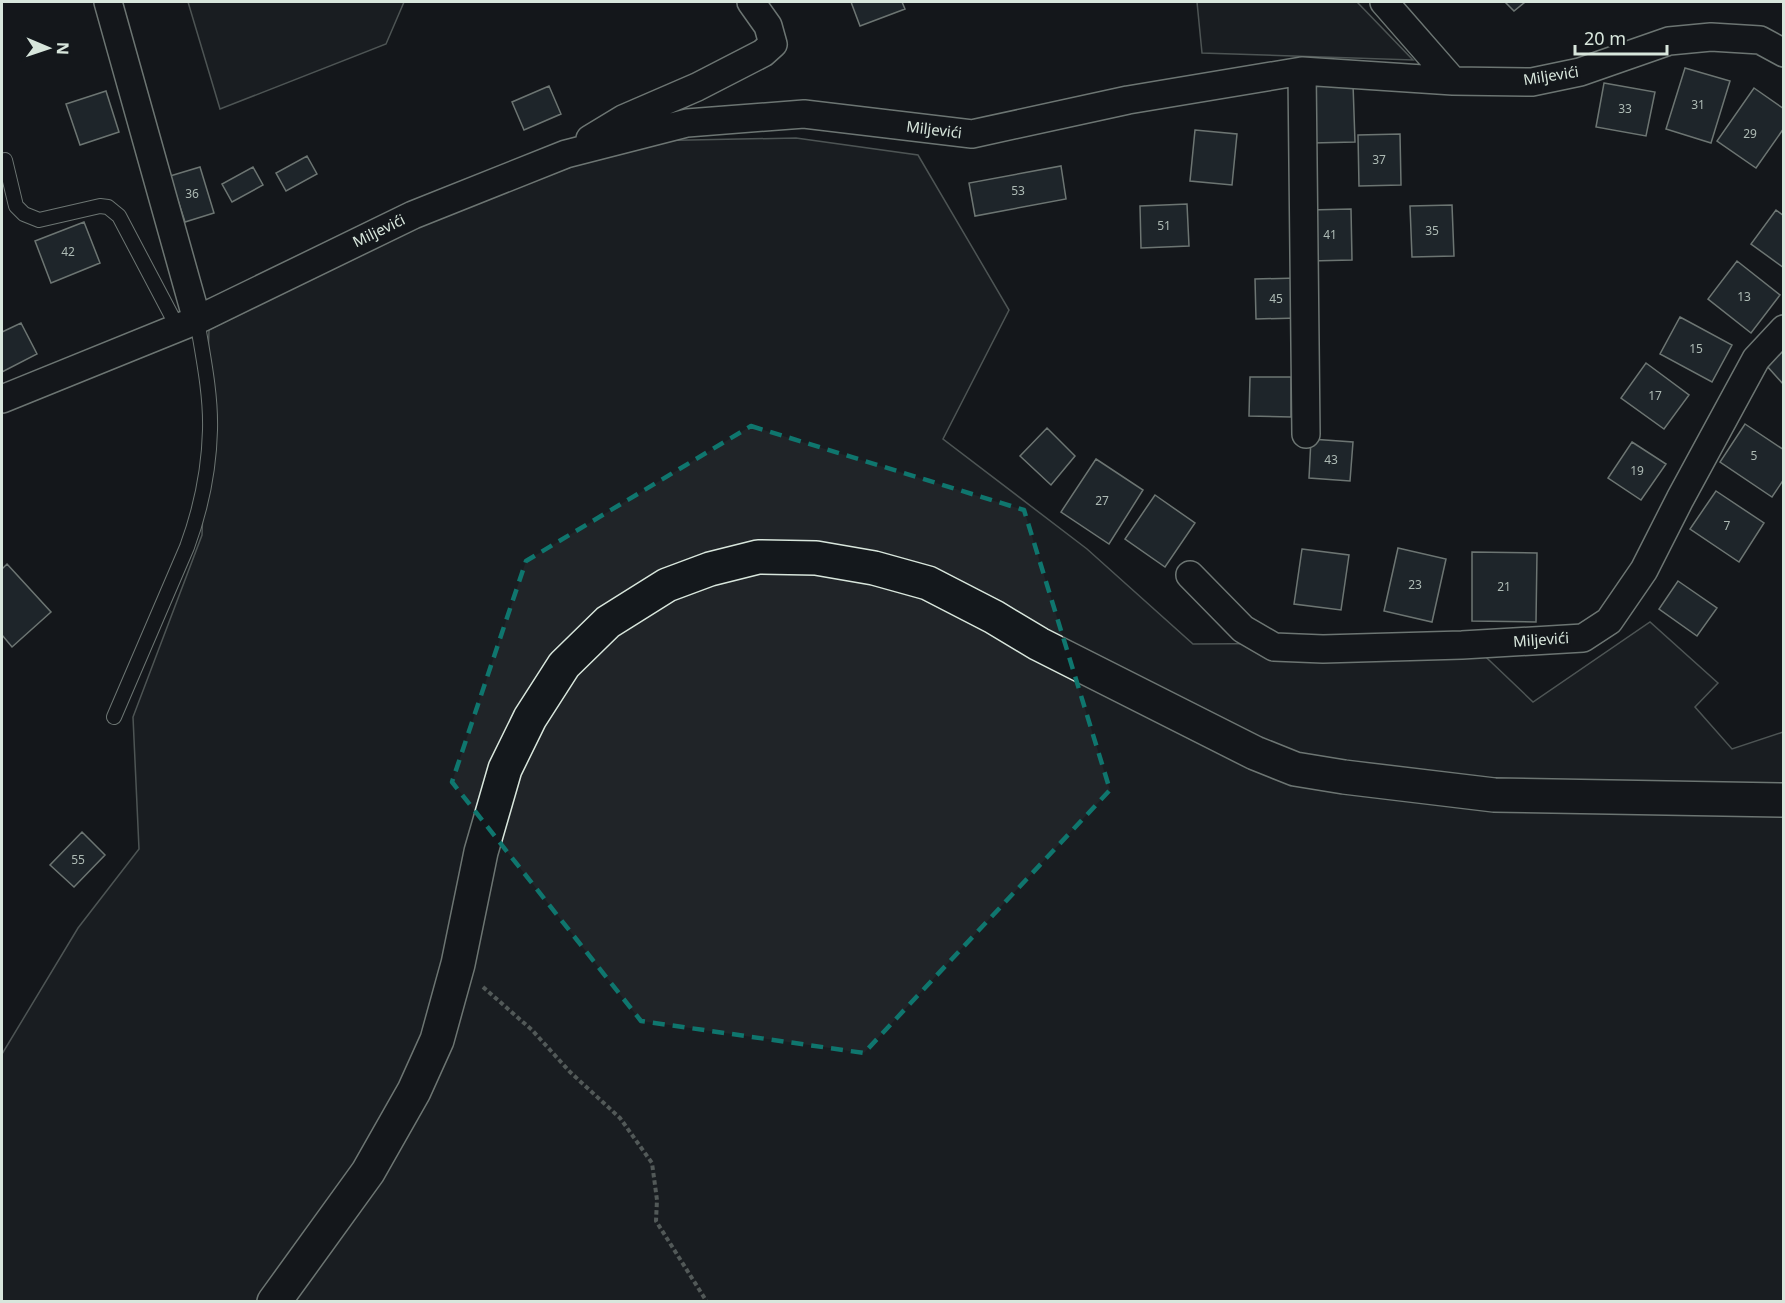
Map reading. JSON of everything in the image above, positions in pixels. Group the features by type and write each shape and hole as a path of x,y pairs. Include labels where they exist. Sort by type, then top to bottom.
{"main road":[{"path":"274,1302 368,1172 414,1091 437,1040 458,964 481,852 505,769 530,718 564,665 608,622 667,585 710,569 758,557 816,558 873,568 928,583 994,617 1049,650 1255,753 1295,768 1344,777 1494,795 1784,800"}],"street":[{"path":"108,2 188,324"},
{"name":"Miljevići","path":"566,154 623,119 697,87 763,53 773,44 768,26 752,2"},
{"path":"1384,2 1453,81"},
{"name":"Miljevići","path":"2,399 188,324 412,215 566,154 687,123 804,114 972,135 1128,100 1302,71 1453,81 1532,82 1580,72 1669,41 1711,37 1760,40 1784,53"},
{"path":"1302,71 1306,434"},
{"name":"Miljevići","path":"1190,575 1243,629 1274,647 1323,649 1462,645 1583,638 1609,621 1644,570 1756,359 1784,329"}],"lane":[{"path":"4,160 16,206 24,214 39,220 100,206 108,207 119,216 188,324 208,396 210,429 204,490 187,547 114,717"}],"path":[{"path":"458,964 532,1030 570,1072 620,1118 652,1163 657,1200 656,1221 707,1302"}],"highlighted area":[{"path":"751,426 1024,510 1110,790 864,1053 641,1021 452,782 526,561"}],"shaded area":[{"path":"188,2 404,2 386,44 220,109"},
{"path":"1197,2 1357,2 1413,60 1202,53"},
{"path":"796,138 918,155 1009,310 943,439 1087,549 1193,644 1470,642 1533,702 1650,622 1718,683 1695,707 1732,749 1783,732 1783,1301 2,1301 2,1054 78,928 139,849 133,717 202,535 209,330 420,224 640,141"}],"building":[{"path":"851,2 902,2 905,9 860,26"},
{"path":"1505,2 1525,2 1514,11"},
{"path":"1685,68 1730,81 1711,143 1666,129"},
{"path":"1604,83 1655,92 1646,136 1596,127"},
{"path":"1353,84 1355,142 1312,143 1310,86"},
{"path":"549,86 561,114 524,130 512,102"},
{"path":"1754,88 1784,109 1784,128 1756,168 1717,141"},
{"path":"106,91 119,132 80,145 66,104"},
{"path":"1195,130 1237,134 1232,185 1190,181"},
{"path":"1400,134 1401,185 1359,186 1358,135"},
{"path":"307,156 317,174 286,191 276,173"},
{"path":"1061,166 1066,199 975,216 969,183"},
{"path":"200,167 214,213 185,222 170,176"},
{"path":"253,167 263,185 232,202 222,184"},
{"path":"1187,204 1189,246 1141,248 1140,206"},
{"path":"1452,205 1454,256 1412,257 1410,206"},
{"path":"1351,209 1352,260 1310,261 1309,210"},
{"path":"1776,210 1784,216 1784,268 1751,244"},
{"path":"84,222 100,263 51,283 35,241"},
{"path":"1737,261 1780,295 1751,333 1708,299"},
{"path":"1297,278 1298,318 1256,319 1255,279"},
{"path":"1680,317 1732,345 1712,382 1660,354"},
{"path":"21,323 37,354 2,372 2,332"},
{"path":"1784,350 1784,385 1766,365"},
{"path":"1646,363 1689,395 1664,429 1621,398"},
{"path":"1250,377 1291,377 1291,417 1249,416"},
{"path":"1745,424 1784,450 1784,479 1772,497 1720,462"},
{"path":"1047,428 1075,456 1051,485 1020,456"},
{"path":"1311,439 1353,442 1350,481 1309,478"},
{"path":"1632,442 1666,464 1641,500 1608,478"},
{"path":"1096,459 1143,490 1109,544 1061,512"},
{"path":"1716,491 1764,523 1739,562 1690,529"},
{"path":"1155,495 1195,523 1165,567 1125,539"},
{"path":"1398,548 1446,559 1432,622 1384,611"},
{"path":"1302,549 1349,555 1341,610 1294,604"},
{"path":"1472,552 1537,553 1536,622 1472,621"},
{"path":"7,564 51,612 12,647 2,635 2,569"},
{"path":"1678,581 1717,608 1697,636 1659,609"},
{"path":"82,832 105,855 74,887 50,865"}]}
